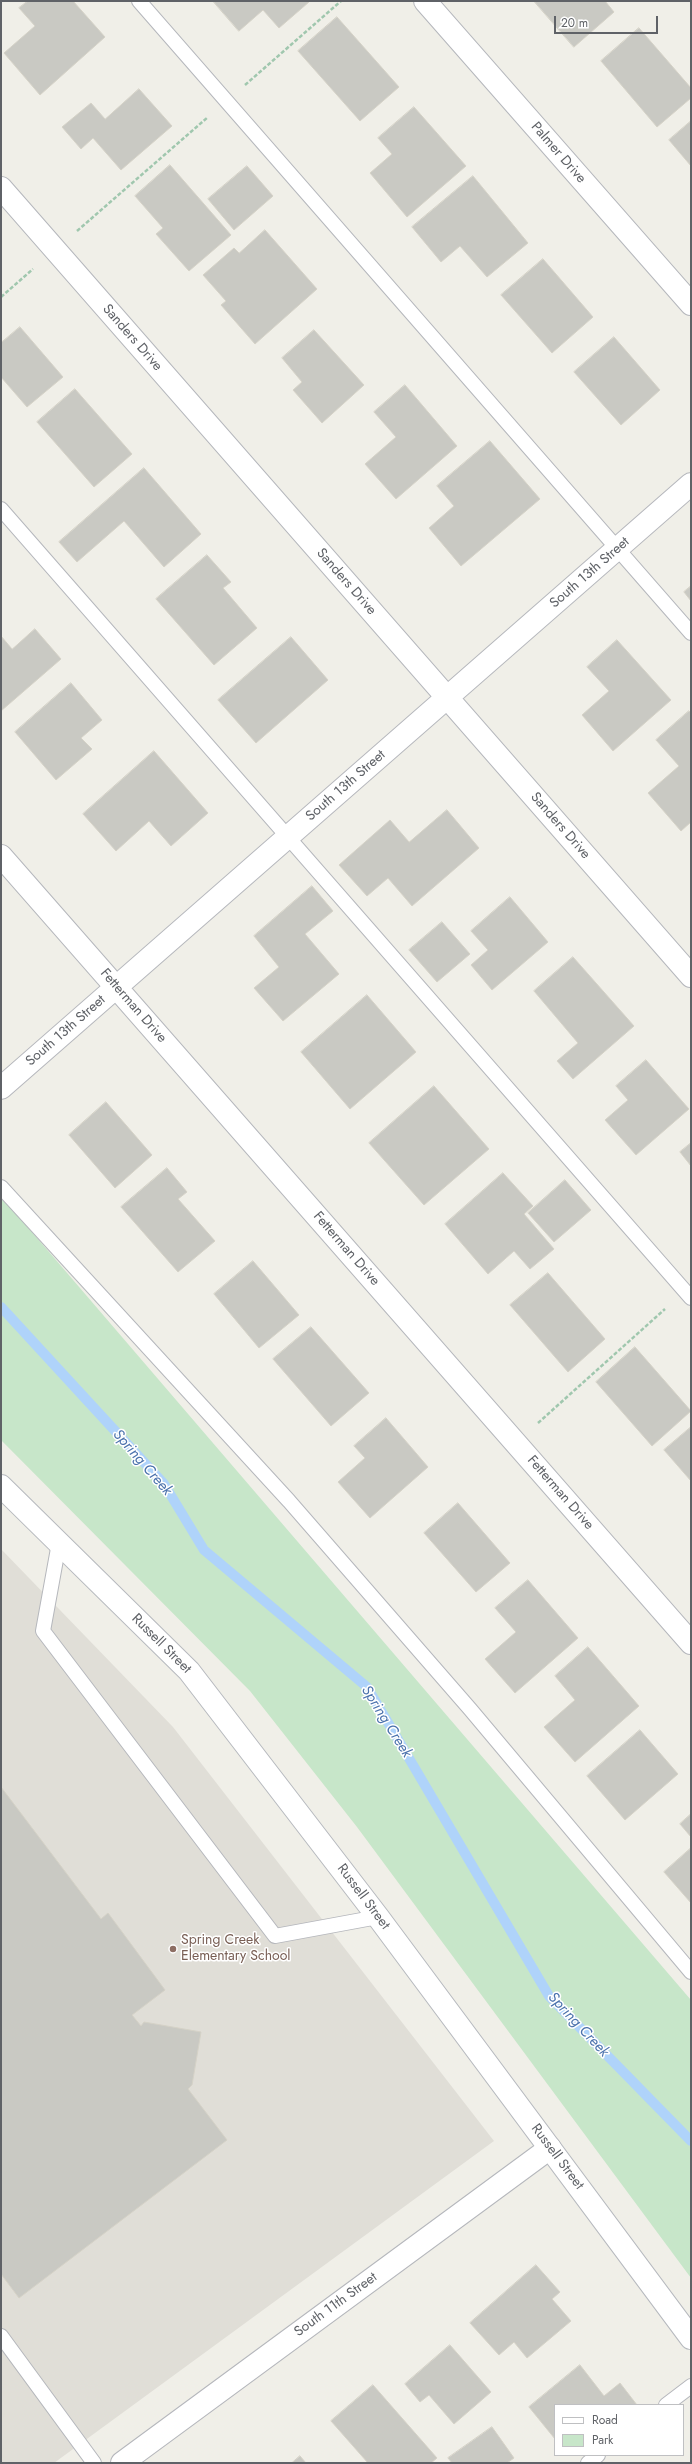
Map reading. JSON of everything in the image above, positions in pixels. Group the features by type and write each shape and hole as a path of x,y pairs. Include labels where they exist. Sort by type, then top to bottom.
{"street":[{"name":"Palmer Drive","path":"425,1 691,304"},
{"name":"Sanders Drive","path":"1,188 691,976"},
{"name":"South 13th Street","path":"1,1088 691,484"},
{"name":"Fetterman Drive","path":"1,856 691,1644"},
{"name":"Russell Street","path":"1,1486 189,1671 378,1917 691,2338"},
{"name":"South 11th Street","path":"122,2463 550,2148"}],"lane":[{"path":"139,1 691,633"},
{"path":"1,509 688,1295"},
{"path":"1,1187 289,1501 465,1703 691,1972"},
{"path":"59,1543 43,1631 275,1936 378,1917"},
{"path":"1,2336 94,2463"},
{"path":"667,2404 691,2386"},
{"path":"588,2463 597,2456"}],"path":[{"path":"1,297 341,1"},
{"path":"515,1443 688,1295"}],"shaded area":[{"name":"Spring Creek Elementary School","path":"1,1549 173,1727 494,2141 54,2463 1,2463"}],"green space":[{"path":"1,1196 691,2000 691,2278 357,1827 250,1691 1,1440"}],"building":[{"path":"28,1 73,1 105,37 40,95 4,53 35,26 19,8"},
{"path":"213,1 309,2 279,28 263,10 239,31"},
{"path":"534,1 605,1 614,12 574,47"},
{"path":"337,17 399,87 360,121 298,51"},
{"path":"639,28 691,88 691,98 657,127 601,61"},
{"path":"139,89 172,126 121,170 93,138 81,149 62,127 91,103 105,119"},
{"path":"414,107 466,166 407,217 370,173 392,154 378,138"},
{"path":"691,121 691,166 669,140"},
{"path":"170,165 231,235 189,271 156,234 163,228 135,196"},
{"path":"247,166 273,196 234,230 208,199"},
{"path":"473,176 528,243 487,277 460,246 441,262 412,227"},
{"path":"265,230 317,289 255,344 221,305 226,301 203,275 234,248 239,253"},
{"path":"543,259 593,317 552,353 501,295"},
{"path":"20,327 63,377 27,407 1,377 1,343"},
{"path":"314,330 364,385 322,423 293,390 302,382 282,358"},
{"path":"614,337 660,390 621,425 574,372"},
{"path":"405,385 457,446 396,499 365,464 396,437 374,412"},
{"path":"75,389 132,454 94,487 37,422"},
{"path":"490,441 540,499 461,566 429,528 454,506 437,486"},
{"path":"144,468 201,534 164,567 124,521 77,562 59,542"},
{"path":"207,555 231,582 223,588 257,628 214,665 156,599"},
{"path":"691,586 691,601 684,592"},
{"path":"35,629 61,659 1,711 1,636 12,649"},
{"path":"291,637 328,680 256,743 218,700"},
{"path":"617,640 671,700 613,751 582,715 609,691 587,667"},
{"path":"71,683 102,720 81,738 92,749 56,780 15,732"},
{"path":"689,711 691,713 691,822 681,831 648,793 679,766 656,740"},
{"path":"154,751 208,813 171,846 149,821 116,851 83,814"},
{"path":"447,810 479,848 412,906 388,878 367,896 339,865 390,820 409,842"},
{"path":"312,886 333,911 305,934 339,974 283,1021 254,988 279,967 254,936"},
{"path":"510,897 548,942 492,990 471,965 488,950 471,931"},
{"path":"442,922 470,954 437,982 409,950"},
{"path":"573,957 634,1026 573,1079 557,1061 578,1043 534,991"},
{"path":"367,995 416,1052 350,1109 301,1052"},
{"path":"646,1060 689,1109 636,1155 605,1120 628,1100 616,1086"},
{"path":"434,1086 489,1149 424,1205 369,1143"},
{"path":"106,1102 152,1155 115,1188 69,1135"},
{"path":"691,1143 691,1166 680,1152"},
{"path":"167,1168 187,1192 178,1199 215,1241 178,1272 121,1207"},
{"path":"503,1173 533,1206 524,1214 554,1249 530,1269 514,1251 488,1274 445,1224"},
{"path":"565,1180 591,1210 554,1242 528,1213"},
{"path":"253,1261 299,1315 259,1348 214,1294"},
{"path":"548,1273 605,1339 568,1372 510,1305"},
{"path":"311,1327 369,1393 331,1426 273,1359"},
{"path":"635,1347 691,1411 652,1446 596,1382"},
{"path":"386,1418 428,1467 370,1518 338,1482 365,1458 354,1446"},
{"path":"691,1427 691,1481 664,1450"},
{"path":"458,1503 510,1563 476,1592 424,1533"},
{"path":"528,1580 578,1638 515,1693 485,1659 516,1632 495,1608"},
{"path":"588,1647 639,1706 575,1762 544,1727 575,1700 555,1676"},
{"path":"640,1730 678,1774 625,1820 587,1776"},
{"path":"1,1787 101,1919 108,1913 165,1990 132,2015 141,2026 144,2022 201,2032 192,2085 188,2089 227,2140 19,2298 1,2274"},
{"path":"691,1814 691,1837 680,1824"},
{"path":"691,1848 691,1903 664,1872"},
{"path":"536,2265 560,2292 552,2299 571,2321 527,2358 514,2342 499,2355 470,2323"},
{"path":"450,2345 491,2392 454,2424 429,2395 420,2402 405,2384"},
{"path":"580,2365 604,2396 620,2383 636,2404 554,2404 554,2438 529,2407"},
{"path":"373,2385 437,2458 431,2463 368,2463 331,2421"},
{"path":"492,2427 514,2458 507,2463 452,2463 448,2458"},
{"path":"300,2456 306,2463 292,2463"}],"waterway":[{"name":"Spring Creek","path":"1,1307 164,1484 204,1550 367,1687 549,1996 691,2141"}],"place":[{"name":"Spring Creek Elementary School","path":"173,1949"}]}
